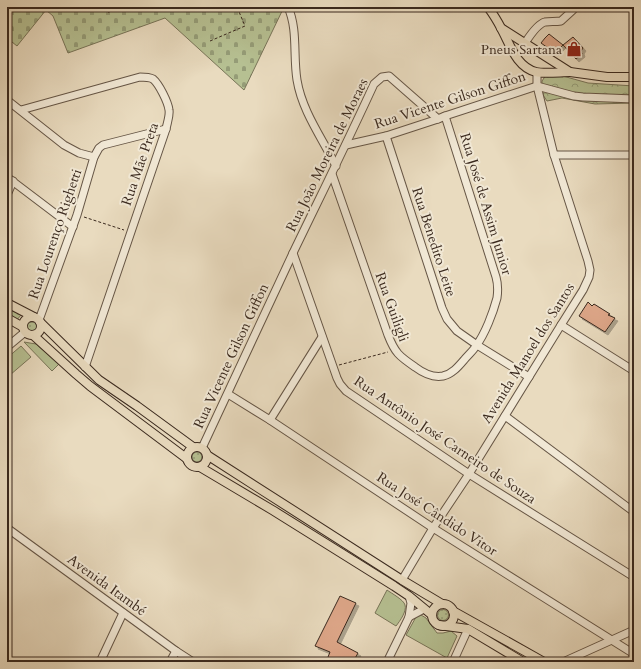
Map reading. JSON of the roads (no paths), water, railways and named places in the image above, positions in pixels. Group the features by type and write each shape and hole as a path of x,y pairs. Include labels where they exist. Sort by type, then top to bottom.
{"main road":[{"path":"488,7 516,56 528,69 537,73 570,72 607,77 634,77"},
{"path":"501,28 570,72"},
{"path":"516,56 518,48 525,43"},
{"path":"537,73 546,66 546,57"},
{"path":"7,303 38,320 99,380 198,448 205,451 207,455 402,580 442,604 448,605 453,610 544,662"},
{"path":"7,318 27,332 95,390 186,458 187,462 192,466 200,467 409,596 432,615 434,621 440,625 468,629 519,661"},
{"path":"27,332 24,322 27,318 38,320"},
{"path":"27,332 36,334 40,330 41,327 38,320"},
{"path":"186,458 188,451 198,448"},
{"path":"200,467 205,463 207,455"},
{"path":"432,615 432,612 436,606 442,604"},
{"path":"440,625 446,625 452,621 454,614 453,610"}],"street":[{"path":"288,7 292,16 295,38 297,79 300,94 303,103 336,166"},
{"path":"525,43 539,25 545,22 558,22 573,10"},
{"name":"Avenida Manoel dos Santos","path":"402,580 433,528 469,474 583,290 589,277 590,270 588,261 554,154 537,86 537,73"},
{"name":"Rua João Moreira de Moraes","path":"293,253 374,84 382,77 389,76 442,118"},
{"name":"Rua Mãe Preta","path":"21,110 140,77 148,77 153,79 168,105 169,111 166,129 85,367"},
{"name":"Rua Vicente Gilson Giffon","path":"346,145 386,136 537,86 578,97 634,99"},
{"path":"7,100 64,145 79,153 94,156 103,145 166,129"},
{"name":"Rua José de Assim Junior","path":"442,118 498,286 497,298 493,310 477,345"},
{"name":"Rua Benedito Leite","path":"386,136 442,308 447,319 457,331 529,377"},
{"path":"554,154 634,155"},
{"name":"Rua Lourenço Righetti","path":"38,320 73,227 94,156"},
{"name":"Rua Guiligli","path":"332,174 394,350 401,358 424,373 433,376 443,376 451,373 457,368 477,345"},
{"path":"7,195 10,179 73,227"},
{"name":"Rua Vicente Gilson Giffon","path":"198,448 228,394 293,253"},
{"name":"Rua Antônio José Carneiro de Souza","path":"293,253 337,378 346,391 469,474 634,577"},
{"path":"561,325 634,371"},
{"path":"7,347 27,332"},
{"path":"270,420 322,337"},
{"name":"Rua José Cândido Vitor","path":"228,394 270,420 433,528 634,654"},
{"path":"505,416 634,512"},
{"name":"Avenida Itambé","path":"7,528 193,662"},
{"path":"387,662 409,617 411,603 409,596"},
{"path":"409,617 424,609"},
{"path":"100,662 124,613"},
{"path":"452,662 468,629"},
{"path":"563,662 634,630"},
{"path":"170,662 176,651"}],"place":[{"name":"Pneus Sartana","path":"574,49"}]}
